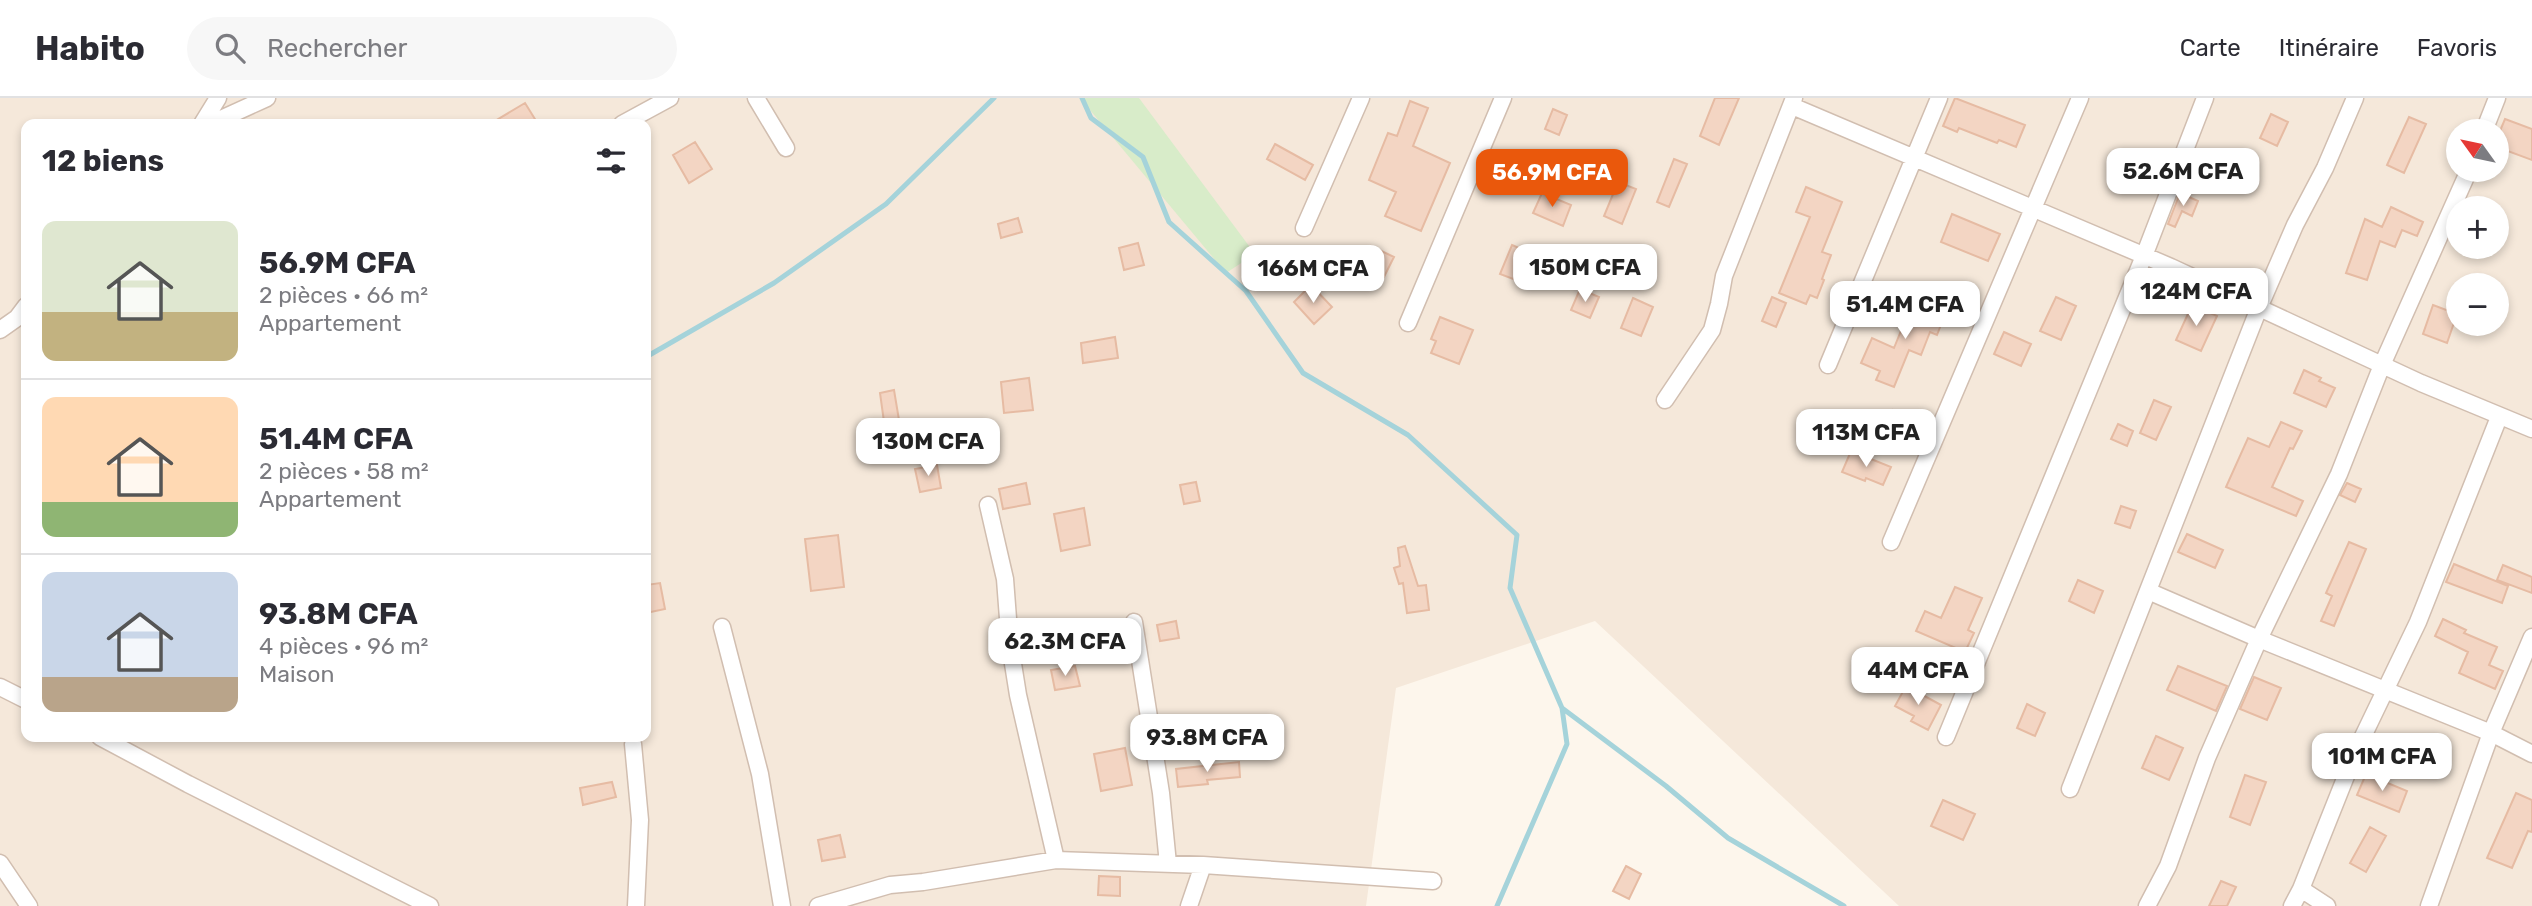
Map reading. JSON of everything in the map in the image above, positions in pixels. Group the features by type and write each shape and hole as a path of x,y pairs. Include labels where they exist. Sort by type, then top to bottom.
{"street":[{"path":"205,119 218,98"},
{"path":"221,119 267,98"},
{"path":"631,119 670,98"},
{"path":"756,98 786,148"},
{"path":"1304,228 1360,98"},
{"path":"1408,323 1503,98"},
{"path":"1828,365 1939,98"},
{"path":"1891,542 2080,98"},
{"path":"1946,737 2144,256 2205,98"},
{"path":"2070,789 2259,308 2355,98"},
{"path":"2489,119 2497,98"},
{"path":"1665,400 1712,330 1724,276 1793,102 1914,158 2144,256 2382,365 2532,429"},
{"path":"2147,906 2168,866 2207,758 2259,639 2339,474 2382,365 2464,182"},
{"path":"0,330 21,313"},
{"path":"2292,906 2356,751 2418,622 2499,416"},
{"path":"988,505 1005,579 1010,645 1018,695 1056,860"},
{"path":"2148,590 2259,639 2491,733 2532,754"},
{"path":"1133,622 1161,793 1168,864"},
{"path":"722,627 760,775 782,906"},
{"path":"2429,906 2491,733 2532,637"},
{"path":"0,687 21,698"},
{"path":"109,742 430,906"},
{"path":"633,744 640,820 636,906"},
{"path":"818,906 890,885 1056,860 1203,865 1433,881"},
{"path":"0,863 29,906"},
{"path":"1189,906 1203,865"},
{"path":"2301,889 2327,906"}],"shaded area":[{"path":"0,98 2532,98 2532,906 1899,906 1595,621 1396,688 1366,906 0,906"}],"green space":[{"path":"1080,98 1139,98 1255,254 1226,273"}],"building":[{"path":"1715,98 1739,98 1719,145 1700,136"},
{"path":"1955,98 2025,125 2016,147 1999,140 1997,143 1959,128 1957,132 1943,126"},
{"path":"1410,101 1428,108 1413,146 1450,163 1421,231 1385,216 1396,192 1369,180 1388,133 1397,136"},
{"path":"525,103 535,119 498,119"},
{"path":"1553,109 1567,115 1559,135 1545,129"},
{"path":"2271,114 2288,122 2277,146 2260,138"},
{"path":"2409,117 2426,124 2404,173 2387,165"},
{"path":"2510,121 2532,129 2532,160 2510,152"},
{"path":"695,142 712,169 689,183 673,155"},
{"path":"1275,144 1313,165 1305,180 1267,159"},
{"path":"1494,152 1547,173 1541,189 1488,167"},
{"path":"1674,159 1687,164 1669,207 1657,202"},
{"path":"1618,182 1636,189 1622,224 1604,216"},
{"path":"1806,187 1842,202 1822,252 1831,255 1822,279 1824,280 1817,298 1810,295 1806,304 1779,293 1810,217 1796,212"},
{"path":"1542,193 1571,205 1563,226 1533,213"},
{"path":"2180,193 2198,201 2192,216 2182,211 2175,227 2168,224"},
{"path":"2391,207 2423,222 2417,236 2402,230 2395,247 2380,241 2367,280 2346,273 2365,219 2382,227"},
{"path":"1952,214 2000,234 1988,261 1941,242"},
{"path":"1018,218 1022,232 1001,238 998,224"},
{"path":"1138,243 1144,265 1124,270 1119,248"},
{"path":"1512,245 1533,254 1521,282 1500,274"},
{"path":"1371,246 1394,257 1384,277 1361,266"},
{"path":"1311,285 1332,307 1314,324 1294,302"},
{"path":"1580,289 1599,297 1590,318 1571,310"},
{"path":"1915,296 1947,309 1937,335 1930,332 1921,355 1909,350 1894,387 1876,380 1880,371 1861,363 1872,338 1894,348"},
{"path":"1772,297 1786,303 1776,327 1762,321"},
{"path":"2056,297 2076,306 2061,340 2040,331"},
{"path":"1633,298 1653,307 1641,336 1621,328"},
{"path":"2192,305 2217,316 2201,351 2176,340"},
{"path":"2433,305 2446,310 2446,336 2449,336 2447,343 2423,334"},
{"path":"1440,317 1473,330 1459,364 1431,353 1436,341 1431,339"},
{"path":"2004,332 2031,344 2021,366 1994,354"},
{"path":"1115,337 1118,358 1083,363 1081,343"},
{"path":"2304,370 2335,388 2326,407 2294,393"},
{"path":"1029,378 1033,410 1004,413 1001,382"},
{"path":"894,390 900,426 885,429 880,393"},
{"path":"2154,400 2171,407 2156,440 2140,433"},
{"path":"1893,410 1922,422 1916,436 1887,424"},
{"path":"2281,422 2302,431 2293,449 2290,448 2272,487 2303,501 2296,516 2226,487 2248,438 2269,447"},
{"path":"2118,424 2133,431 2127,446 2111,439"},
{"path":"1851,451 1891,467 1883,485 1842,472"},
{"path":"937,465 941,488 920,492 915,469"},
{"path":"1196,482 1200,501 1184,504 1180,485"},
{"path":"1026,483 1030,504 1003,509 999,489"},
{"path":"2347,483 2361,489 2355,502 2340,495"},
{"path":"2121,506 2136,511 2130,528 2115,523"},
{"path":"1084,508 1090,545 1061,551 1054,514"},
{"path":"2187,534 2223,550 2215,568 2178,552"},
{"path":"838,535 844,587 811,591 805,539"},
{"path":"2349,542 2366,549 2334,626 2321,621 2332,596 2326,593"},
{"path":"1405,546 1418,586 1426,585 1429,610 1407,613 1403,583 1399,584 1394,568 1400,566 1398,548"},
{"path":"2454,564 2508,586 2502,603 2446,582"},
{"path":"2503,565 2532,577 2532,593 2497,580"},
{"path":"2078,580 2103,591 2094,613 2069,601"},
{"path":"660,583 665,609 651,612 651,584"},
{"path":"1955,587 1982,598 1968,630 1974,633 1965,652 1916,631 1925,611 1941,618"},
{"path":"2443,619 2466,630 2464,633 2497,647 2489,665 2503,671 2495,689 2459,673 2468,652 2435,636"},
{"path":"1176,621 1179,638 1160,641 1157,625"},
{"path":"1075,666 1080,686 1055,690 1051,670"},
{"path":"2178,666 2227,686 2216,711 2167,690"},
{"path":"2254,677 2281,688 2267,720 2240,709"},
{"path":"1906,686 1941,705 1928,730 1911,721 1914,716 1895,706"},
{"path":"2027,704 2045,713 2035,736 2017,728"},
{"path":"2156,736 2183,748 2169,780 2142,768"},
{"path":"1125,748 1132,785 1101,791 1094,754"},
{"path":"1239,762 1240,777 1207,780 1208,784 1178,787 1176,769"},
{"path":"2366,774 2407,791 2399,812 2357,795"},
{"path":"2245,775 2266,782 2250,825 2230,817"},
{"path":"612,782 616,797 583,805 580,788"},
{"path":"2516,793 2532,800 2532,832 2528,831 2512,868 2487,858"},
{"path":"1943,800 1975,814 1963,840 1931,826"},
{"path":"2370,827 2386,836 2366,872 2350,863"},
{"path":"840,835 845,857 822,861 818,840"},
{"path":"1626,866 1641,874 1629,899 1613,891"},
{"path":"1099,876 1120,877 1120,896 1098,895"},
{"path":"2221,881 2236,887 2227,906 2209,906"}],"waterway":[{"path":"651,354 774,283 886,204 994,98"},
{"path":"1082,98 1091,118 1143,157 1169,222 1246,291 1303,373 1408,435 1517,535 1510,588 1562,708 1567,744 1497,906"},
{"path":"1562,708 1666,786 1728,838 1844,906"}]}
